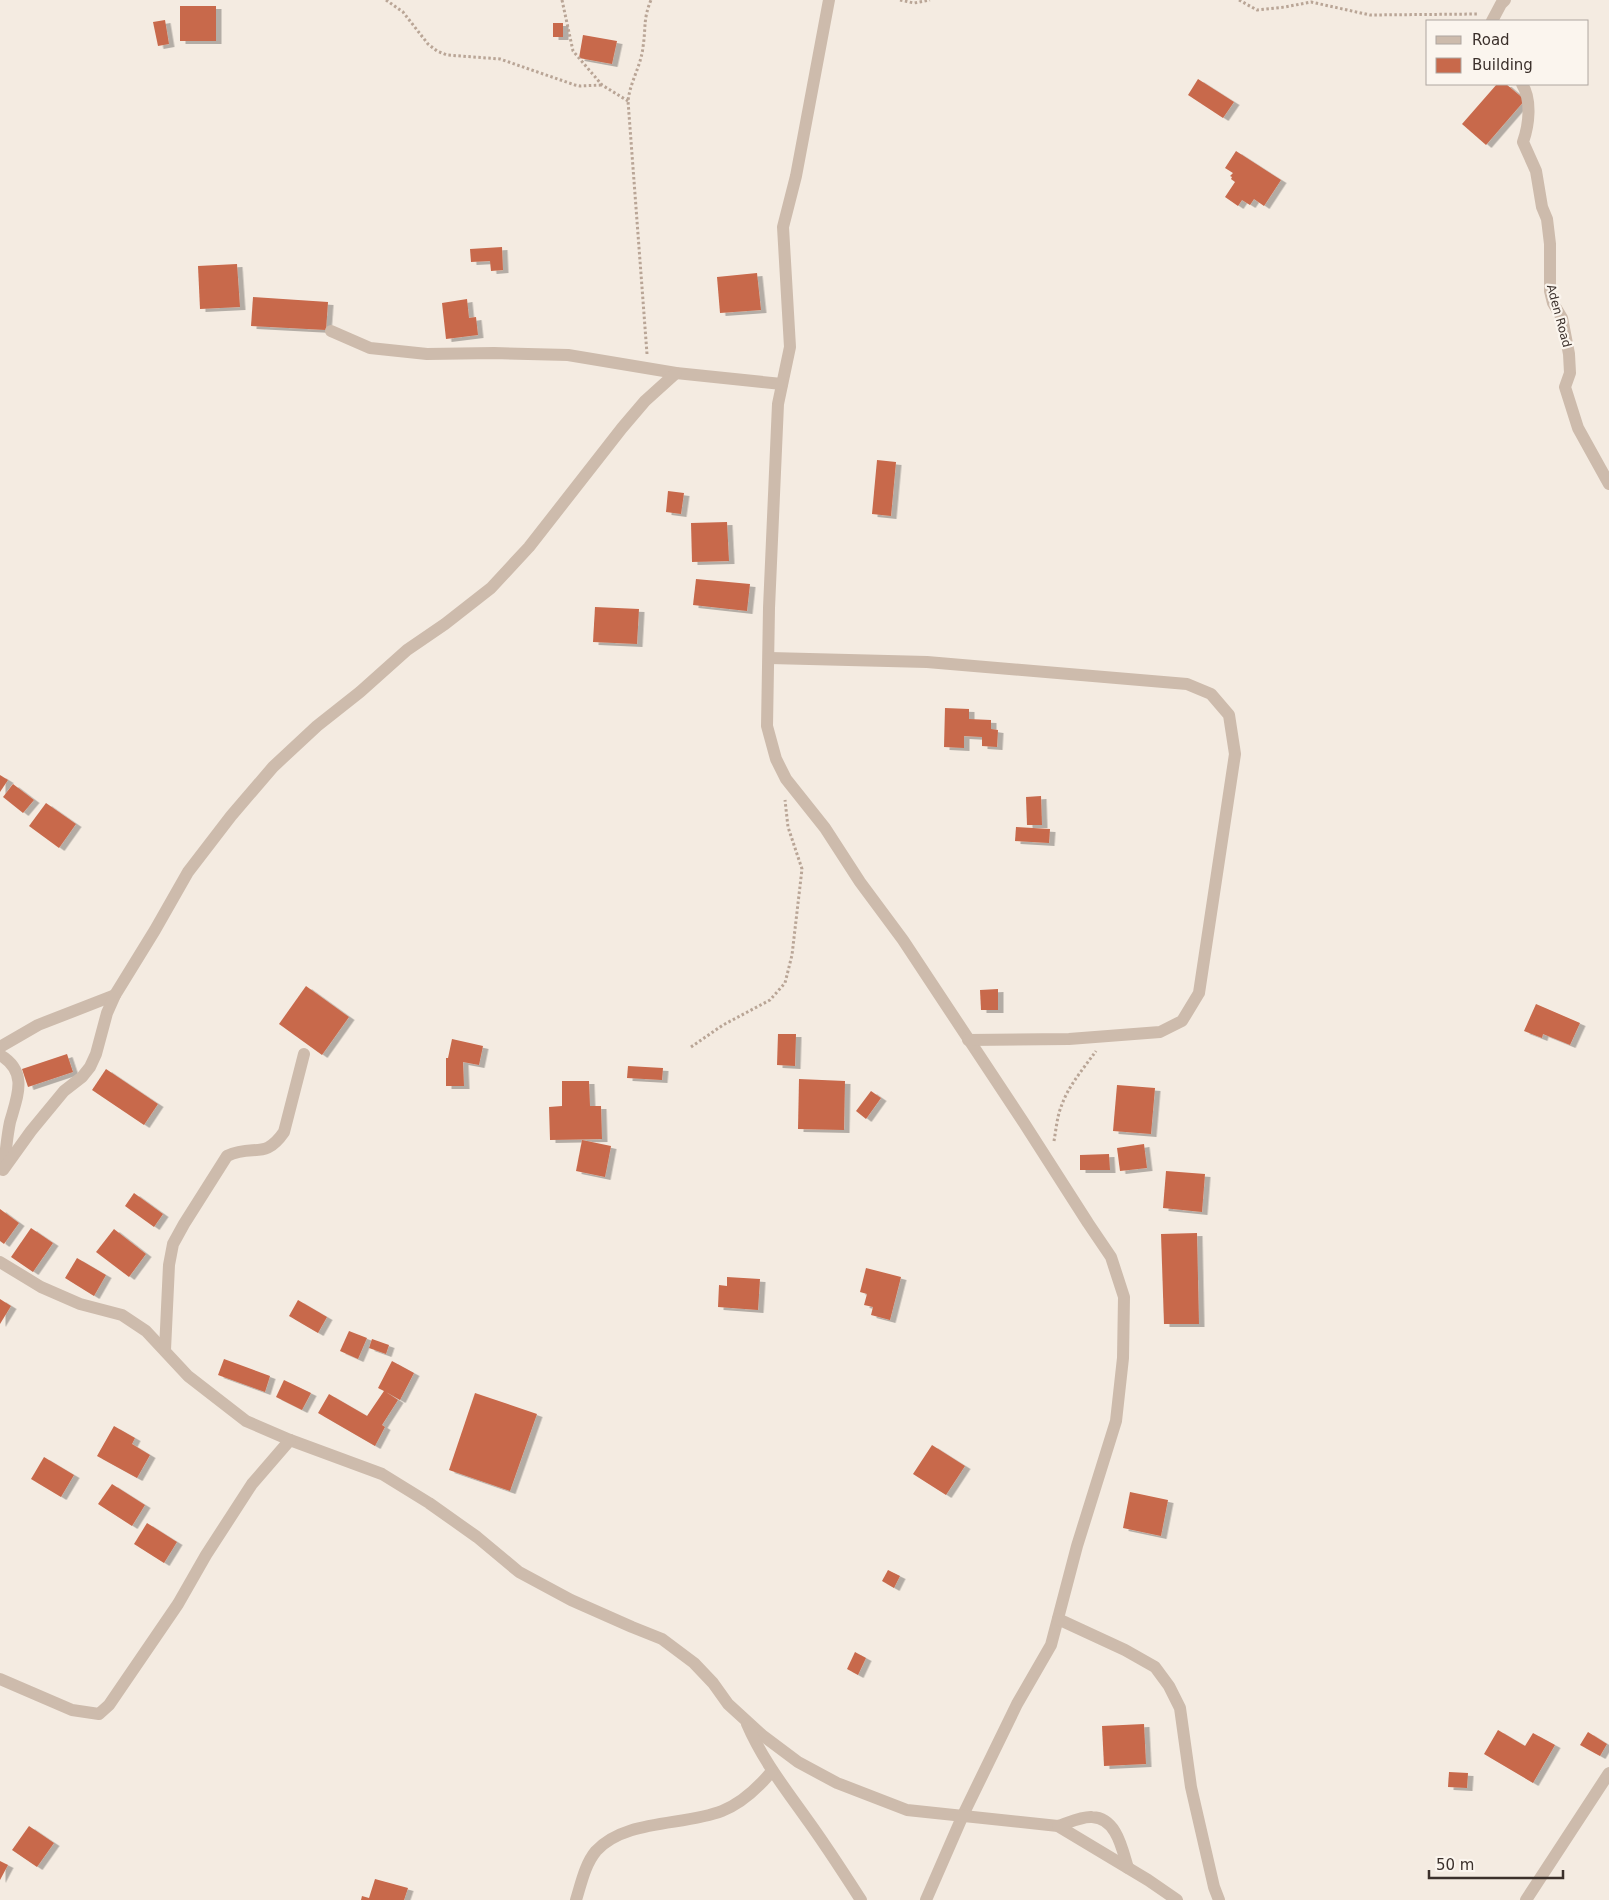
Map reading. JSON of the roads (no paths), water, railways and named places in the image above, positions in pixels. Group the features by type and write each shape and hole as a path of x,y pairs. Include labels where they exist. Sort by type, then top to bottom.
{"street":[{"path":"829,0 796,176 783,227 790,347 778,404 770,589 770,658 767,726 776,759 786,779 825,828 860,882 903,940 1111,1257 1124,1297 1123,1358 1116,1421 1077,1546 1052,1645 1017,1704 963,1815 926,1900"},
{"path":"1493,20 1502,4"},
{"name":"Aden Road","path":"1522,85 1528,97 1528,129 1524,142 1536,171 1550,244 1550,291 1553,303 1562,318 1569,354 1570,373 1565,387 1578,428 1609,484"},
{"path":"331,331 370,348 428,354 568,355 676,373 782,384"},
{"path":"1,1172 64,1090 82,1077 90,1067 96,1054 107,1013 115,995 188,872 231,816 273,768 317,726 408,650 491,588 529,547 645,400 676,373"},
{"path":"770,658 936,663 1187,684 1211,694 1229,715 1235,754 1199,993 1182,1021 1160,1032 1069,1039 968,1040"},
{"path":"0,1047 38,1024 115,995"},
{"path":"165,1350 169,1266 173,1244 228,1156 236,1152 270,1148 278,1141 284,1132 304,1054"},
{"path":"0,1055 12,1064 19,1086 1,1172"},
{"path":"0,1262 41,1287 73,1301 122,1314 146,1331 188,1376 246,1421 290,1440 382,1474 469,1531 519,1572 571,1600 632,1628 662,1639 694,1663 713,1683 728,1704 762,1735 798,1762 837,1783 907,1810 1058,1826 1091,1817 1105,1820 1113,1828 1128,1868"},
{"path":"0,1679 72,1710 99,1714 110,1705 178,1604 206,1555 252,1484 290,1440"},
{"path":"1058,1619 1125,1650 1155,1667 1169,1686 1180,1708 1191,1787 1214,1887 1219,1900"},
{"path":"745,1720 757,1746 772,1771 861,1900"},
{"path":"576,1900 586,1868 595,1852 608,1840 653,1825 705,1817 722,1811 742,1801 772,1771"},
{"path":"1526,1900 1609,1774"},
{"path":"1058,1826 1177,1900"}]}
